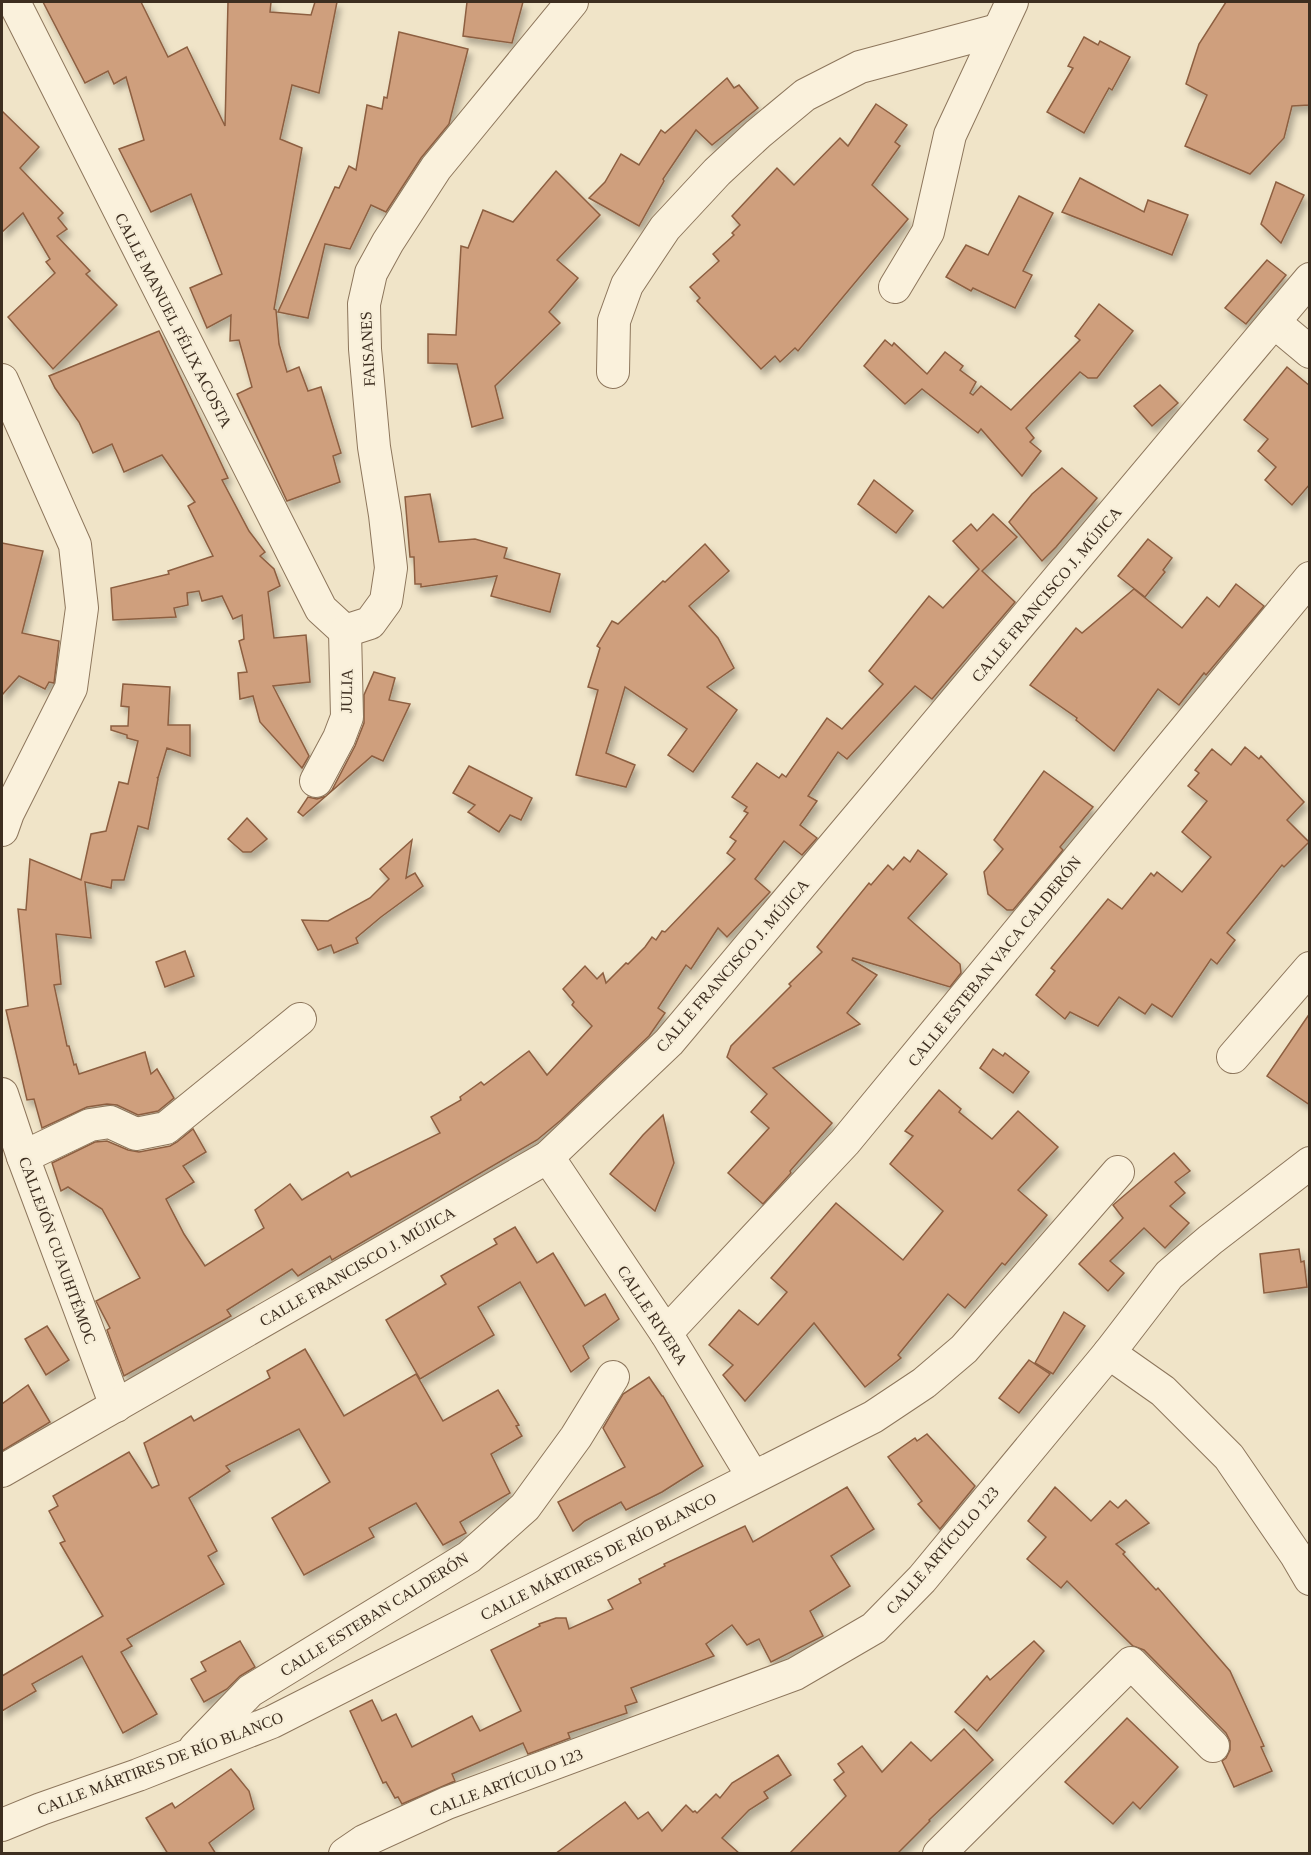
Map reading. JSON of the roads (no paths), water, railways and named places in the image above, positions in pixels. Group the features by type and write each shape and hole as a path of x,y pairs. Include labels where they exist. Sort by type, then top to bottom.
{"street":[{"name":"CALLE MANUEL FÉLIX ACOSTA","path":"14,2 321,609 345,631"},
{"name":"FAISANES","path":"345,631 370,622 386,601 391,568 386,515 374,447 365,349 364,304 371,273 435,168 572,2"},
{"path":"895,287 928,232 950,135 1012,2"},
{"path":"613,372 615,321 627,285 665,228 717,172 758,134 805,95 860,67 998,30"},
{"name":"CALLE FRANCISCO J. MÚJICA","path":"2,1472 548,1157 669,1042 1310,279"},
{"path":"1274,322 1310,352"},
{"path":"2,380 75,545 82,608 71,688 8,813 2,830"},
{"name":"CALLE ESTEBAN VACA CALDERÓN","path":"666,1333 845,1142 1310,578"},
{"name":"JULIA","path":"316,781 339,738 347,717 345,631"},
{"path":"1233,1058 1310,968"},
{"path":"23,1157 90,1125 110,1122 136,1134 166,1128 300,1019"},
{"name":"CALLEJÓN CUAUHTÉMOC","path":"2,1094 23,1157 116,1406"},
{"name":"CALLE RIVERA","path":"548,1157 666,1333 753,1477"},
{"name":"CALLE ARTÍCULO 123","path":"345,1854 364,1841 447,1803 795,1674 874,1628 922,1579 1109,1353 1169,1275 1210,1240 1310,1163"},
{"name":"CALLE MÁRTIRES DE RÍO BLANCO","path":"2,1825 138,1775 289,1713 873,1417 924,1383 964,1349 1118,1172"},
{"path":"1109,1353 1163,1391 1229,1457 1310,1579"},
{"name":"CALLE ESTEBAN CALDERÓN","path":"188,1755 250,1691 469,1557 525,1507 576,1437 613,1377"},
{"path":"939,1854 1131,1663 1213,1746"}]}
